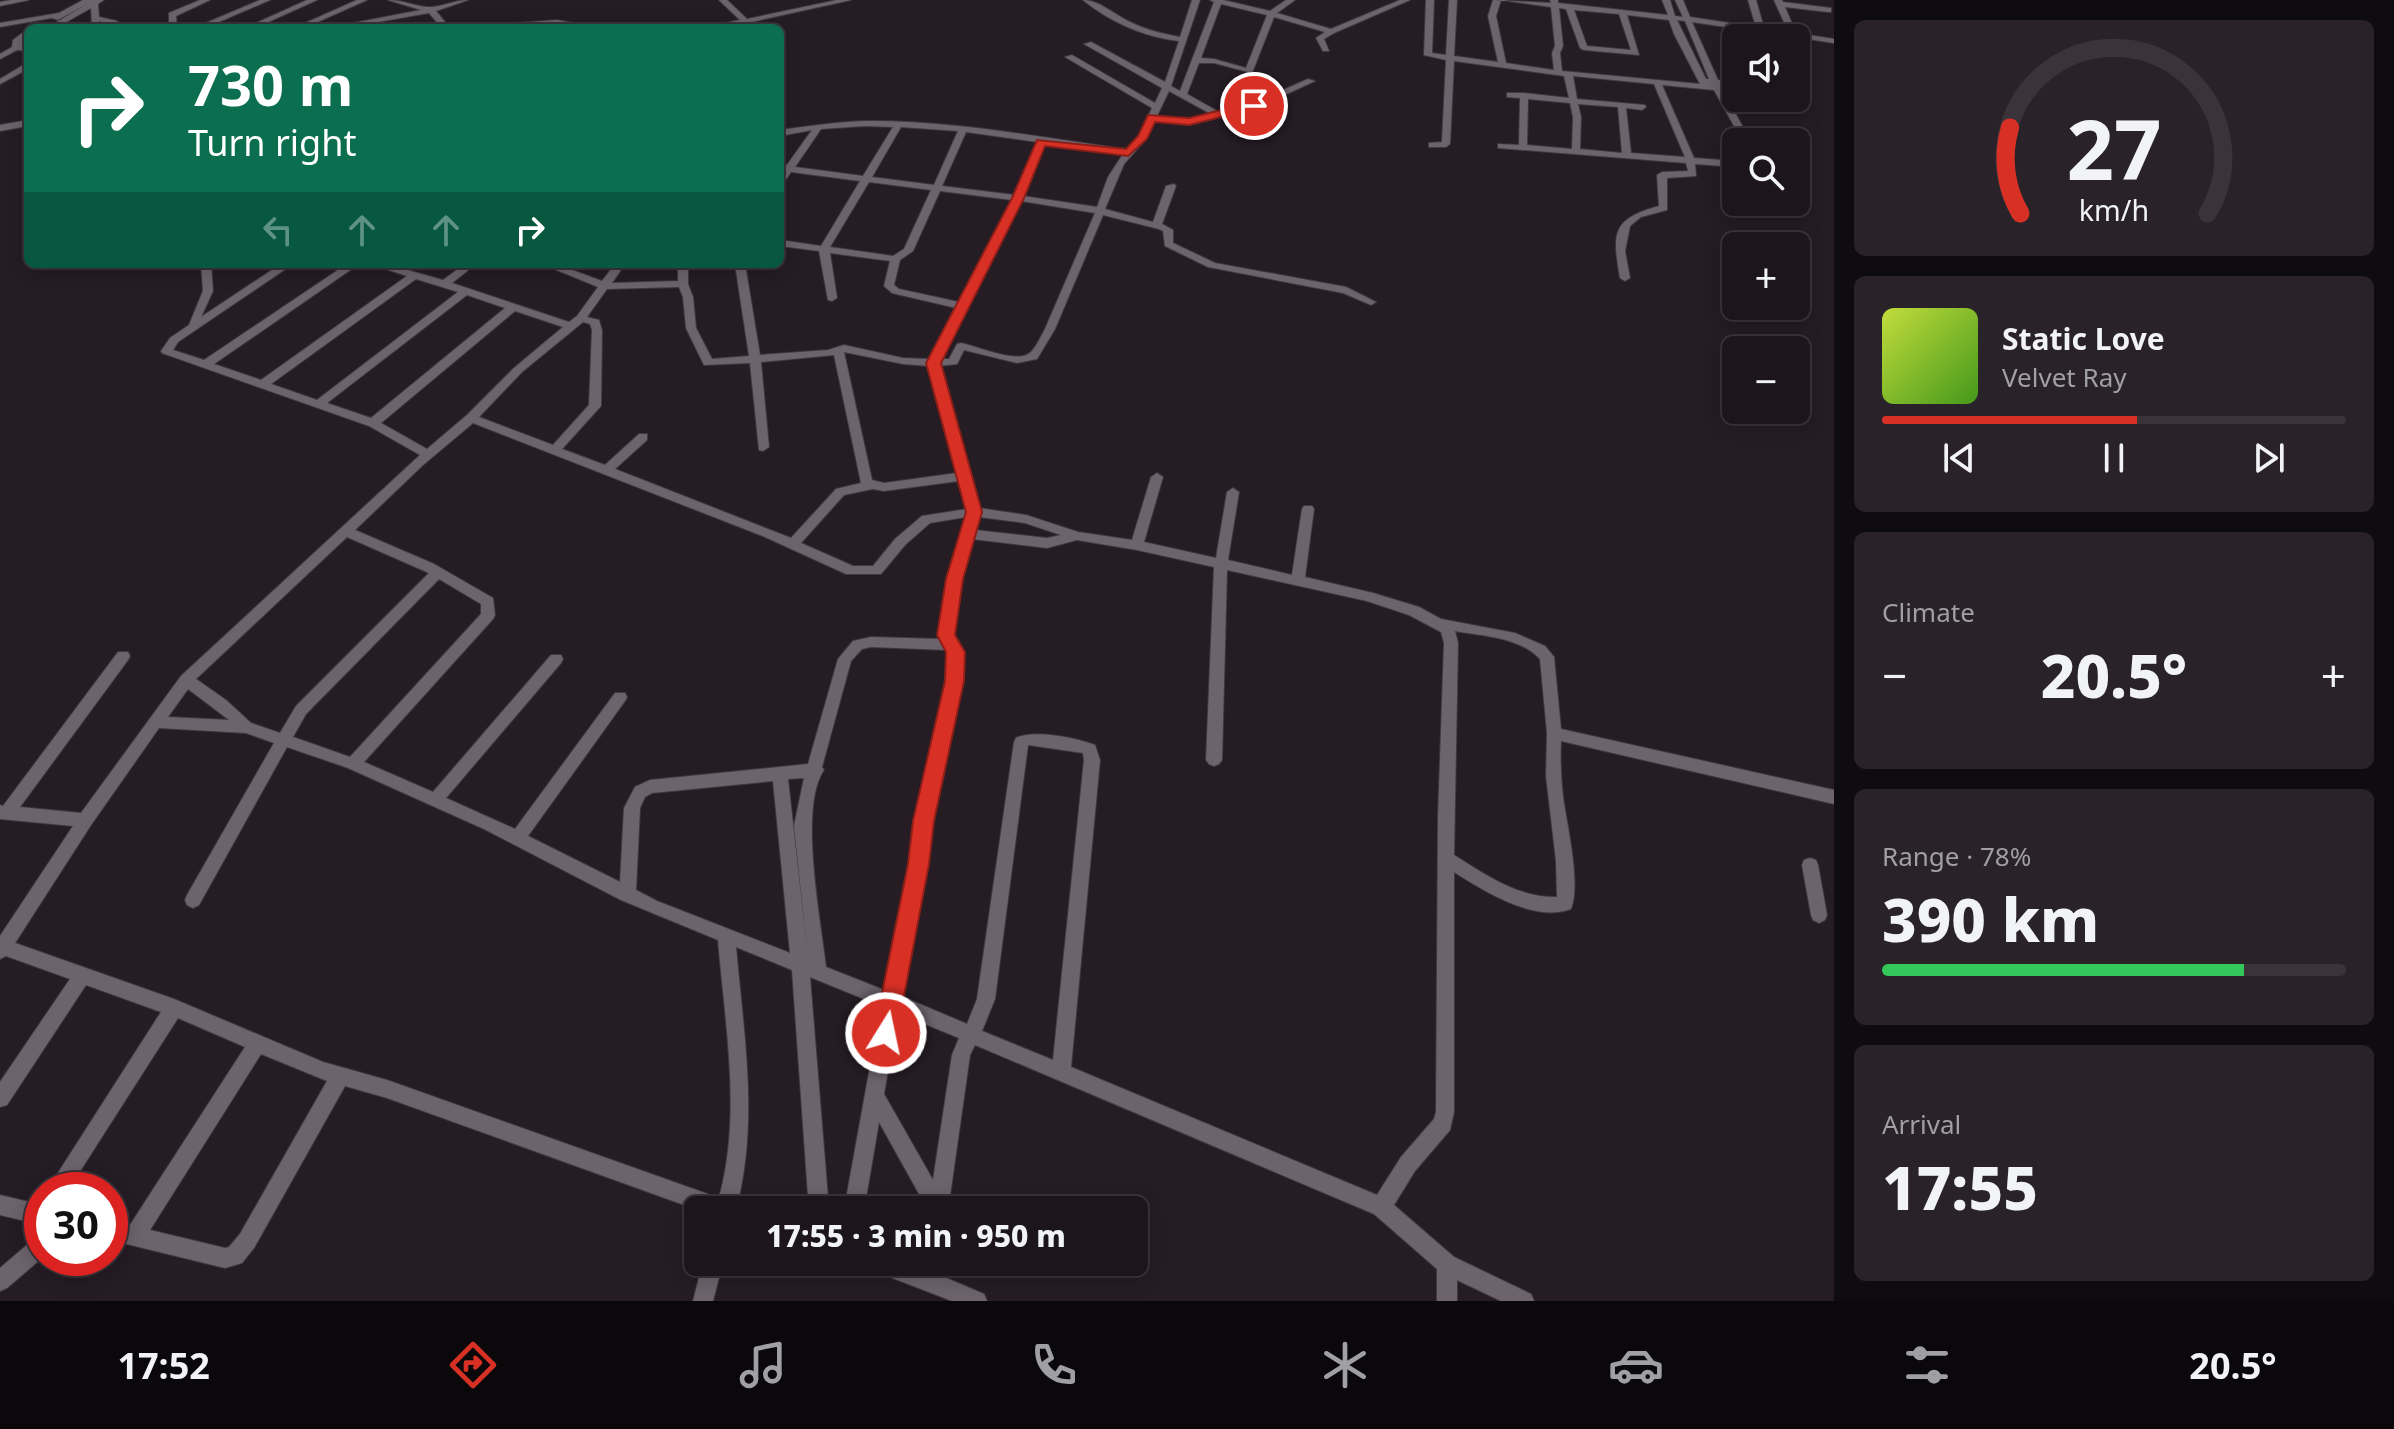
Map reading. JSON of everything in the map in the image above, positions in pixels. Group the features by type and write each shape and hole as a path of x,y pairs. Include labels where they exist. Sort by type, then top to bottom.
{"street":[{"path":"0,2 6,0"},
{"path":"0,2 25,0"},
{"path":"173,24 172,15 206,0"},
{"path":"208,24 266,0"},
{"path":"258,24 313,0"},
{"path":"307,24 363,0"},
{"path":"392,0 431,10 443,24"},
{"path":"353,24 431,10 464,0"},
{"path":"723,0 745,21"},
{"path":"732,24 847,0"},
{"path":"1087,0 1096,9 1152,35 1181,39"},
{"path":"683,268 691,328 708,363 844,348 903,361 933,363 953,362 961,346 1010,358 1033,357 1057,318 1113,177 1128,152 1143,137 1172,75 1181,39 1196,0"},
{"path":"1182,96 1217,0 1331,31"},
{"path":"1196,60 1214,61 1249,71 1271,14 1291,0"},
{"path":"1326,49 1320,38 1331,31 1406,0"},
{"path":"1430,0 1428,55 1657,83 1705,84"},
{"path":"1432,145 1446,144 1453,0"},
{"path":"1497,0 1492,16 1502,63"},
{"path":"1507,0 1554,2 1724,24"},
{"path":"1601,0 1605,10"},
{"path":"1666,0 1705,84"},
{"path":"1679,0 1716,85 1739,128"},
{"path":"1752,0 1759,24"},
{"path":"1824,0 1834,22"},
{"path":"45,24 94,1"},
{"path":"94,1 96,24"},
{"path":"57,24 94,1"},
{"path":"1554,2 1561,71 1574,101 1576,151"},
{"path":"1779,2 1828,10"},
{"path":"1779,2 1788,24"},
{"path":"1569,6 1584,48"},
{"path":"1559,46 1636,53 1622,12"},
{"path":"0,25 64,14"},
{"path":"95,18 115,24"},
{"path":"531,24 570,24"},
{"path":"16,48 17,40 24,36"},
{"path":"1810,37 1834,41"},
{"path":"0,57 24,43"},
{"path":"1088,44 1215,113"},
{"path":"16,48 24,49"},
{"path":"1069,57 1154,112 1189,122 1215,113 1254,106 1311,81"},
{"path":"0,82 24,68"},
{"path":"1561,71 1722,85"},
{"path":"1625,278 1620,251 1625,225 1638,215 1664,208 1661,177 1666,174 1693,174 1690,159 1657,83"},
{"path":"1510,95 1642,107"},
{"path":"1523,147 1524,95"},
{"path":"1622,105 1627,154"},
{"path":"1254,106 1277,117"},
{"path":"0,118 24,114"},
{"path":"784,132 870,122 1128,152"},
{"path":"0,128 24,124"},
{"path":"832,298 824,249 898,125"},
{"path":"784,176 819,126"},
{"path":"784,244 895,259 908,251 962,132"},
{"path":"856,1196 919,864 924,821 954,681 955,652 946,635 954,579 974,512 933,363 1018,198 1041,142"},
{"path":"1501,146 1722,162"},
{"path":"788,169 1101,211 1168,230 1168,244 1203,262 1346,290 1371,302"},
{"path":"1157,225 1171,186"},
{"path":"895,259 889,286 896,291 962,306"},
{"path":"191,329 208,291 206,268"},
{"path":"282,268 174,340 166,351 373,423 427,454"},
{"path":"206,364 348,268"},
{"path":"390,268 569,326"},
{"path":"445,284 466,268"},
{"path":"558,268 605,286 683,284"},
{"path":"617,268 581,318 510,377 471,418 427,454 186,680 85,820 1,948 174,1008 340,1077 387,1089 686,1196"},
{"path":"741,268 755,360 763,447"},
{"path":"263,384 415,275"},
{"path":"319,404 466,291"},
{"path":"373,423 513,307"},
{"path":"555,450 596,401 597,330 595,322 581,318"},
{"path":"838,351 853,409 865,480 871,485"},
{"path":"471,418 793,544 851,571 876,571 900,542 926,519 974,512 1026,519 1077,536 1137,545 1368,596 1443,624 1526,641 1543,650 1548,665 1554,733 1550,762 1565,867 1565,904 1553,905 1509,897 1447,859"},
{"path":"607,470 643,437"},
{"path":"793,544 840,492 871,485 884,487 963,476"},
{"path":"1137,545 1157,477"},
{"path":"1214,760 1221,564 1233,492"},
{"path":"1298,582 1308,509"},
{"path":"346,531 438,572 488,602 488,615 353,764"},
{"path":"968,534 1047,543 1077,536"},
{"path":"193,900 313,695 438,572"},
{"path":"1381,1207 1408,1164 1443,1123 1451,643 1443,624"},
{"path":"818,972 802,826 806,797 845,659 851,650 871,642 952,645"},
{"path":"4,812 123,656"},
{"path":"435,800 556,659"},
{"path":"186,680 221,704 246,727"},
{"path":"517,838 620,697"},
{"path":"154,722 246,727 353,764 517,838 627,895 968,1032 1381,1207 1447,1264 1524,1301"},
{"path":"1554,733 1834,797"},
{"path":"940,1196 956,1080 968,1032 984,1009 1021,742 1033,739 1085,747 1090,749 1092,760 1061,1071"},
{"path":"627,895 632,808 640,792 650,787 816,770"},
{"path":"780,774 800,965 818,1196"},
{"path":"4,812 85,820"},
{"path":"1810,865 1823,909"},
{"path":"726,936 740,1125 730,1196"},
{"path":"0,1098 83,975"},
{"path":"69,1172 174,1008"},
{"path":"135,1235 258,1043"},
{"path":"128,1234 225,1258 235,1256 247,1241 340,1077"},
{"path":"874,1095 931,1196"},
{"path":"0,1205 24,1210"},
{"path":"0,1281 24,1260"},
{"path":"1447,1264 1447,1301"},
{"path":"703,1301 709,1276"},
{"path":"936,1276 977,1301"}],"route":[{"path":"886,1033 919,864 924,821 947,724 955,652 946,635 954,579 974,512 933,363 1018,198 1041,142 1128,152 1143,137 1151,118 1189,122 1215,113 1254,106"}]}
